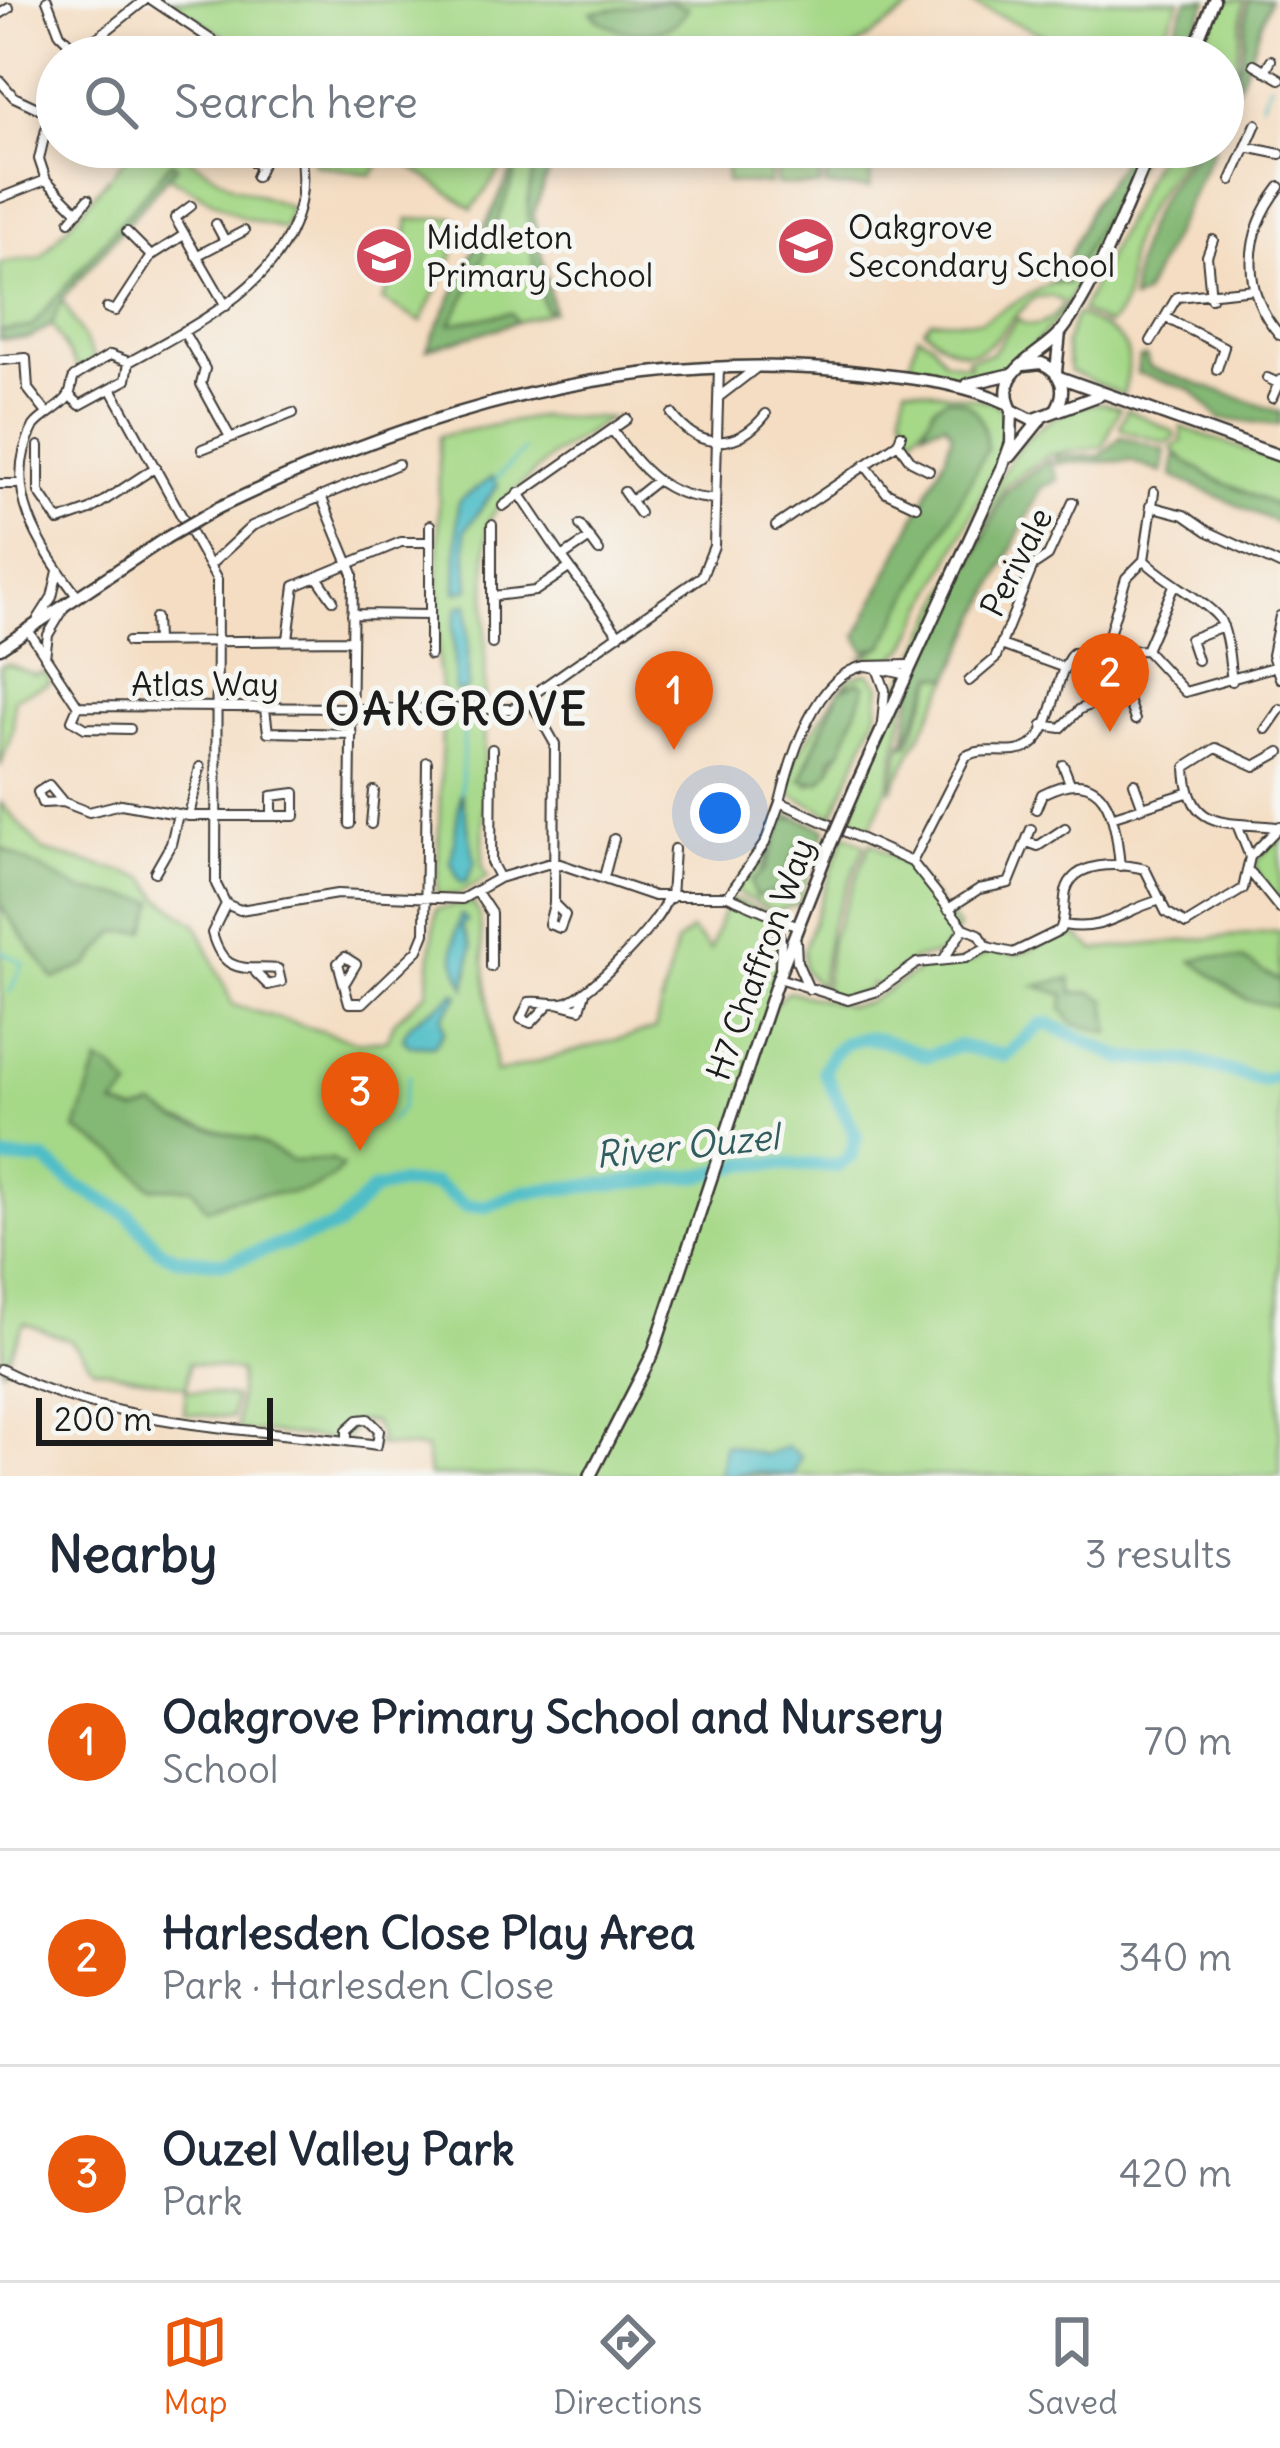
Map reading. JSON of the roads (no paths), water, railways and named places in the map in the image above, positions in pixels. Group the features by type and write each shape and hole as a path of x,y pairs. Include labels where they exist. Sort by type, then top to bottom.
{"street":[{"path":"47,0 62,36"},
{"path":"101,36 149,0 205,36"},
{"path":"1199,36 1214,0"},
{"path":"1265,71 1271,60"},
{"path":"1254,64 1280,79"},
{"path":"1,83 14,97 36,107"},
{"path":"1244,151 1256,124"},
{"path":"1246,147 1280,154"},
{"path":"43,168 46,180 78,212"},
{"path":"256,177 260,168"},
{"path":"72,600 26,521 16,484 27,438 46,412 69,395 74,377 106,357 129,362 226,306 268,272 288,241 303,188 301,168"},
{"path":"959,385 1012,374 1063,327 1142,168"},
{"path":"1231,180 1236,168"},
{"path":"0,198 46,180"},
{"path":"1279,192 1254,231 1250,269 1254,290 1280,335"},
{"path":"70,221 88,199"},
{"path":"191,206 175,218 226,306"},
{"path":"216,224 225,241"},
{"path":"196,256 244,231"},
{"path":"127,232 151,256"},
{"path":"115,311 128,284 151,256 184,236"},
{"path":"1211,298 1207,256 1213,241"},
{"path":"1151,341 1177,297 1211,298 1254,290"},
{"path":"1166,318 1224,347 1217,369"},
{"path":"1053,414 1062,400 1058,374 1063,327"},
{"path":"184,331 205,369 201,384 230,437"},
{"path":"2,360 31,357 28,389 46,412"},
{"path":"69,395 85,405 126,380 129,362"},
{"path":"1024,365 1041,363 1107,396 1280,456"},
{"path":"0,648 218,508 376,436 520,394 719,366 768,365 959,385 1040,420 1107,396"},
{"path":"719,396 735,380 768,365"},
{"name":"Atlas Way","path":"78,706 512,709 702,576 713,546 719,366"},
{"path":"1011,407 1006,389 1012,374"},
{"path":"1267,378 1279,381 1272,398"},
{"path":"112,390 217,580 216,884 226,904 240,910 337,894 462,899 499,878 554,862 638,893 669,898 728,896 797,927 797,962 810,991"},
{"name":"H7 Chaffron Way","path":"590,1476 653,1353 779,976 826,855 906,669 1002,468 1011,443 1011,407"},
{"path":"202,449 293,413"},
{"path":"671,414 688,434 718,442 743,438 766,414"},
{"path":"502,506 627,419"},
{"name":"H7 Chaffron Way","path":"1002,468 1040,420"},
{"path":"612,430 656,482 682,495 715,499"},
{"path":"776,526 899,439 911,461 929,470"},
{"path":"39,446 39,492 59,521 90,510 156,466"},
{"path":"211,564 252,526 398,464"},
{"path":"865,465 886,492 916,506"},
{"path":"631,501 656,482"},
{"path":"0,484 16,484"},
{"path":"624,492 639,513"},
{"path":"1105,648 1126,578 1144,560 1154,492"},
{"path":"519,493 619,635"},
{"path":"322,496 350,562 350,824"},
{"name":"Perivale","path":"966,683 1001,645 1033,566 1048,556 1073,502"},
{"path":"1150,506 1184,515 1280,565"},
{"path":"430,525 430,655"},
{"path":"492,525 492,644"},
{"path":"580,525 599,551"},
{"path":"562,557 590,538"},
{"path":"288,639 290,596 295,586 401,542 430,542"},
{"path":"1144,560 1173,588 1214,610 1222,626 1232,681"},
{"path":"494,596 535,591 569,568"},
{"path":"28,630 52,597 58,572"},
{"path":"317,576 334,601"},
{"path":"1146,650 1173,588"},
{"path":"45,656 48,635 72,600"},
{"path":"352,614 430,615"},
{"path":"1280,616 1273,667 1280,678"},
{"path":"155,617 156,641"},
{"path":"1197,660 1190,639 1222,626"},
{"path":"28,630 78,706 71,720 86,728 130,728"},
{"path":"128,642 352,640"},
{"name":"Perivale","path":"1001,645 1065,668"},
{"path":"913,862 966,756 980,749 1025,749 1043,725 1073,653 1105,648 1146,650 1185,692 1273,667"},
{"path":"866,666 878,671 906,669"},
{"path":"728,896 765,842 780,802 788,760 838,677 866,666 906,669"},
{"path":"878,671 885,690 882,724"},
{"path":"1043,725 1060,728 1080,709 1125,692 1135,720"},
{"path":"529,698 555,744 554,904"},
{"path":"265,709 268,732 352,734"},
{"path":"1265,730 1280,710"},
{"path":"1279,826 1238,827 1199,814 1187,793 1186,767 1202,753 1225,748 1255,766 1280,752"},
{"path":"492,749 491,862 499,878"},
{"path":"346,981 349,1003 363,1004 418,950 427,901 428,762"},
{"path":"1063,765 1070,783"},
{"path":"155,872 171,844 200,767"},
{"path":"1036,809 1042,794 1070,783 1100,794 1114,816 1120,866"},
{"path":"1134,783 1142,806"},
{"path":"370,824 374,791"},
{"path":"1114,816 1187,793"},
{"path":"63,802 89,812 121,804 216,818 272,816"},
{"path":"780,802 913,862 964,928 979,934 987,947"},
{"path":"350,807 370,808"},
{"path":"1250,857 1279,826"},
{"path":"1238,827 1260,890 1280,909"},
{"path":"1027,842 1038,846 1065,828"},
{"path":"948,909 979,889 1009,883 1031,829"},
{"path":"604,877 614,839"},
{"path":"554,1004 585,991 648,934 669,898 674,849"},
{"path":"771,914 781,940 779,976 838,1000 862,998 917,963 966,958 987,947 1013,953 1050,939 1064,925 1071,877 1082,869 1145,869 1166,912 1186,924 1243,889 1251,871"},
{"path":"1243,889 1260,890"},
{"path":"477,892 491,913 490,967"},
{"path":"1064,925 1088,929 1118,922 1136,906 1161,900"},
{"path":"226,904 212,933 216,948 237,967 256,973"},
{"path":"945,957 964,928"},
{"path":"0,1369 54,1395 116,1412 377,1445 379,1430 364,1419 350,1425 347,1441"}],"water":[{"path":"492,477 498,485 465,531 469,589 456,592 458,502"},
{"path":"468,604 468,686 455,691 453,628 458,607"},
{"path":"461,792 475,862 466,882 460,882 451,863"},
{"path":"461,915 467,920 462,927 472,947 466,987 454,954"},
{"path":"455,992 459,995 442,1017 444,1032 434,1046 410,1045 403,1039 411,1024"},
{"path":"724,1444 764,1455 787,1447 801,1456 793,1476 755,1472 720,1476"}],"waterway":[{"path":"1277,71 1280,65"},
{"path":"1261,103 1270,84"},
{"path":"496,479 524,450"},
{"path":"461,792 464,727"},
{"path":"0,951 23,963 10,992"},
{"name":"River Ouzel","path":"0,1159 45,1160 75,1185 128,1214 159,1250 176,1258 224,1263 338,1226 373,1190 398,1184 435,1184 466,1206 487,1206 524,1192 704,1175 748,1163 838,1166 851,1156 856,1136 824,1071 843,1044 855,1039 882,1041 927,1056 959,1046 1006,1056 1041,1024 1049,1024 1125,1059 1193,1061 1263,1081 1280,1075"},
{"path":"389,1123 401,1109 409,1076"}],"place":[{"name":"Oakgrove Secondary School","path":"806,246"},
{"name":"Middleton Primary School","path":"384,256"},
{"name":"Harlesden Close Play Area","path":"1110,732"},
{"name":"Oakgrove Primary School and Nursery","path":"674,750"},
{"name":"Ouzel Valley Park","path":"360,1151"}],"district":[{"name":"OAKGROVE","path":"457,709"}]}
